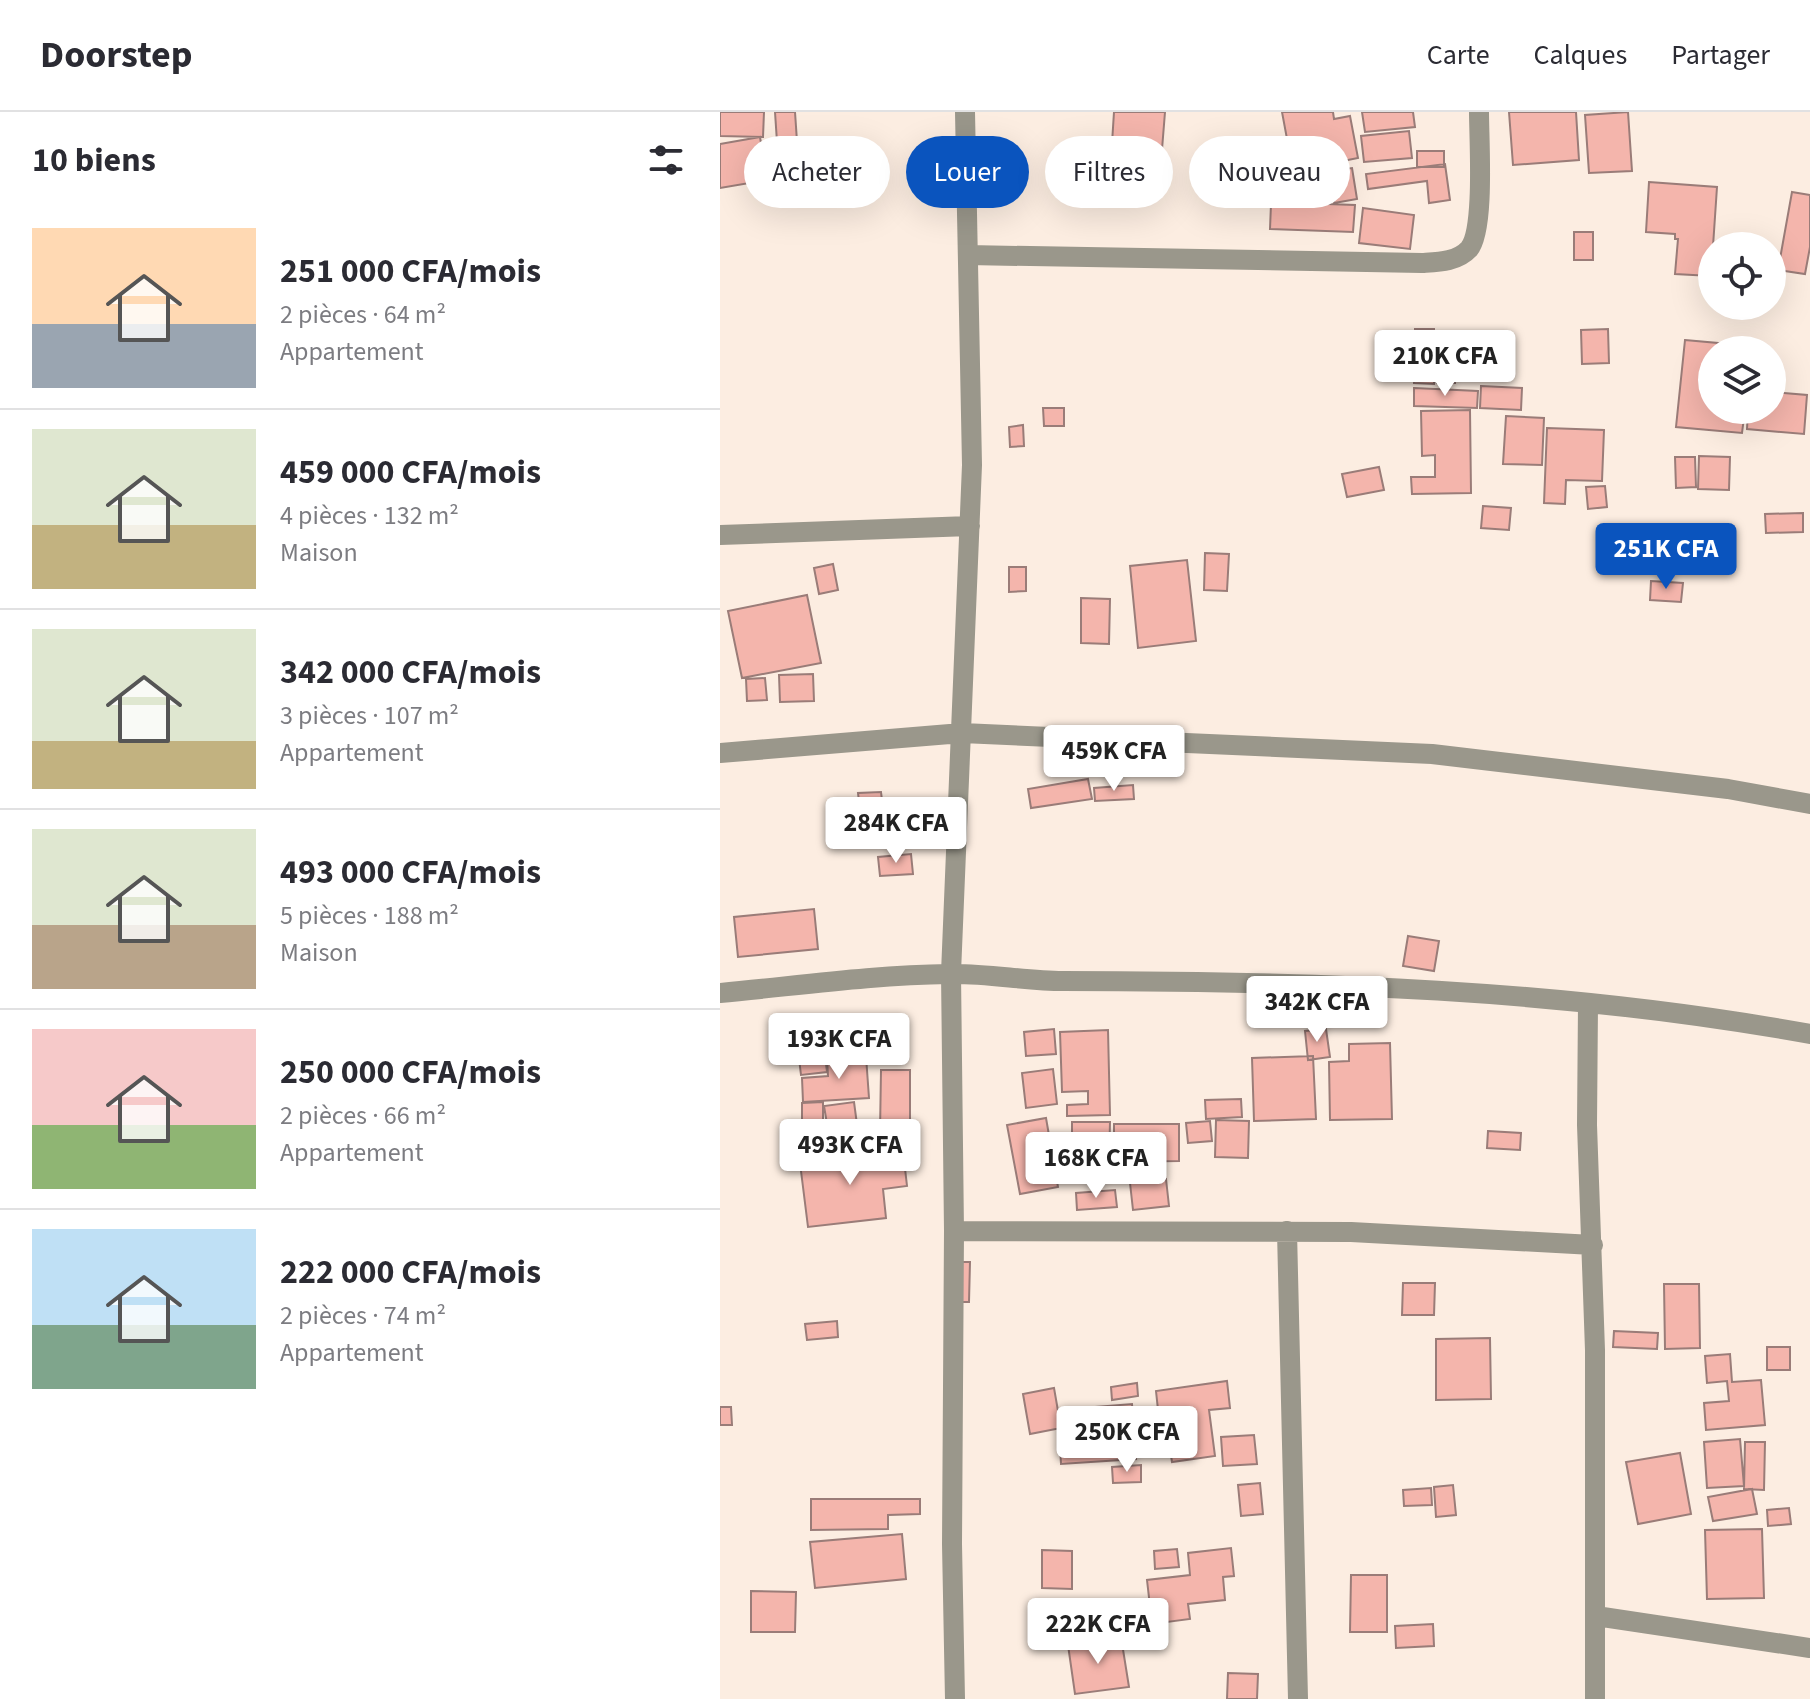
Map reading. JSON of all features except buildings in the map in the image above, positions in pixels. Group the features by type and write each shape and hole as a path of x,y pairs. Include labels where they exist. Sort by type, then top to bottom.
{"street":[{"path":"955,1699 951,973 972,465 965,112"},
{"path":"968,255 1451,261 1470,248 1479,218 1479,112"},
{"path":"720,535 970,526"},
{"path":"720,753 962,733 1432,754 1728,789 1810,804"},
{"path":"720,993 951,973 1030,981 1371,985 1709,1016 1810,1034"},
{"path":"1588,1004 1587,1125 1593,1245 1595,1699"},
{"path":"954,1231 1287,1231 1593,1245"},
{"path":"1287,1231 1298,1699"},
{"path":"1596,1616 1810,1648"}]}
